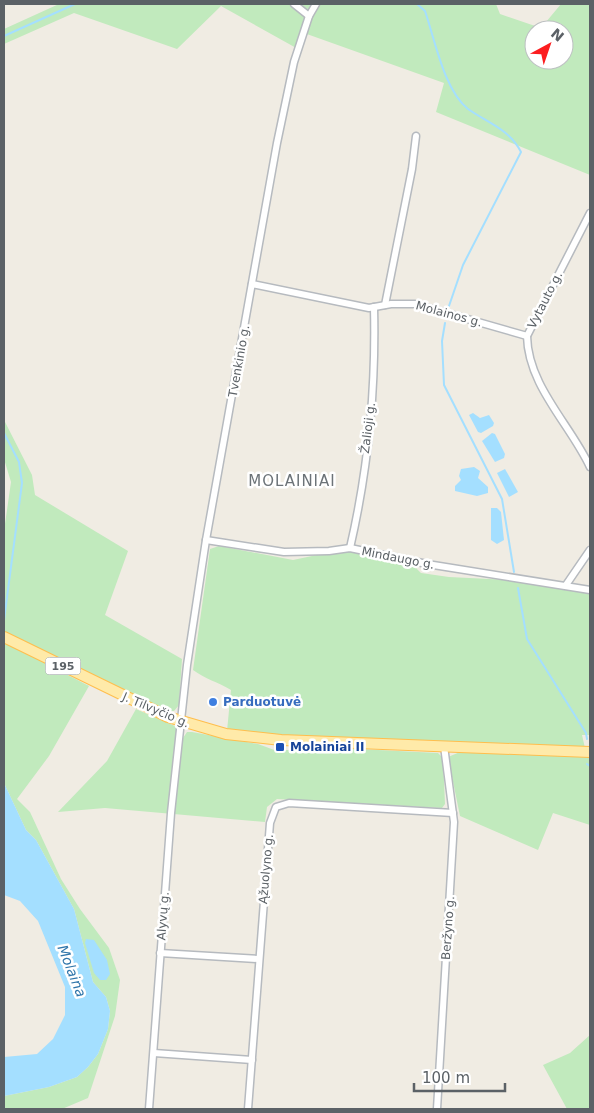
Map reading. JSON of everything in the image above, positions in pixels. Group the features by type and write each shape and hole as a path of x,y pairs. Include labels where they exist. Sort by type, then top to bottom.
{"main road":[{"name":"J. Tilvyčio g.","path":"4,637 181,722 226,734 252,738 590,752"}],"street":[{"path":"294,4 309,16"},
{"name":"Tvenkinio g.","path":"181,722 181,707 206,540 252,284 294,62 309,16 316,4"},
{"path":"385,304 412,169 416,136"},
{"name":"Vytauto g.","path":"590,213 527,336 528,354 533,371 590,467"},
{"name":"Molainos g.","path":"252,284 369,308 385,304 415,304 527,336"},
{"name":"Žalioji g.","path":"350,548 357,518 373,387 374,307"},
{"name":"Mindaugo g.","path":"206,540 284,552 329,552 350,548 427,564 590,590"},
{"path":"566,585 590,550"},
{"name":"Alyvų g.","path":"149,1109 160,953 181,722"},
{"name":"Beržyno g.","path":"437,1109 451,879 453,813 444,746"},
{"name":"Ąžuolyno g.","path":"248,1109 258,959 270,823 272,813 276,807 289,803 453,813"},
{"path":"160,953 258,959"},
{"path":"154,1053 252,1060"}],"green space":[{"path":"59,4 496,4 500,14 524,22 524,70 574,70 574,20 548,20 561,4 590,4 590,175 436,112 444,83 304,33 298,49 221,6 177,49 74,13 4,44 4,29"},
{"path":"4,420 32,475 35,495 128,551 105,615 182,659 179,705 174,711 166,711 4,632 4,531 11,482 4,459"},
{"path":"219,546 293,560 350,548 416,568 421,573 449,577 510,580 590,594 590,740 589,735 582,735 585,748 227,731 231,690 193,670 210,549"},
{"path":"4,642 89,686 49,756 17,799 30,812 61,879 80,909 109,948 120,980 115,1016 88,1098 62,1109 4,1109 4,1096 49,1087 77,1077 98,1054 108,1029 110,1011 106,997 93,982 74,909 36,840 26,830 4,783"},
{"path":"136,709 175,726 181,741 187,732 192,732 258,744 277,751 319,747 438,753 443,758 445,804 442,808 277,799 267,807 265,822 105,808 58,812 107,761"},
{"path":"460,752 590,757 590,825 553,813 538,850 460,816 448,757"},
{"path":"590,1035 590,1109 567,1109 543,1065 570,1053"}],"water":[{"path":"473,413 480,418 489,415 494,423 493,426 481,433 478,432 469,415"},
{"path":"492,433 495,434 505,454 504,458 495,462 482,441"},
{"path":"474,467 480,471 478,478 488,487 488,493 477,496 455,491 455,486 461,480 459,476 461,469"},
{"path":"505,469 518,492 509,497 497,473"},
{"path":"491,508 497,508 501,512 504,540 497,544 491,540"},
{"path":"4,783 26,830 36,840 74,909 93,982 106,997 110,1011 108,1029 98,1054 77,1077 49,1087 4,1096 4,1057 37,1054 53,1039 65,1015 65,987 38,921 20,901 4,895"},
{"path":"86,939 94,940 107,960 110,974 106,980 100,980 94,973 85,943"}],"waterway":[{"path":"4,36 75,4"},
{"path":"417,4 425,11 446,77 460,101 468,109 504,132 521,152 463,265 449,306"},
{"path":"445,323 442,341 444,385 502,499 514,572"},
{"name":"Molaina","path":"4,433 19,462 22,483 4,620"},
{"path":"518,588 527,639 586,733 587,739"}],"place":[{"name":"Parduotuvė","path":"213,702"},
{"name":"Molainiai II","path":"280,747"}],"district":[{"name":"MOLAINIAI","path":"292,481"}]}
